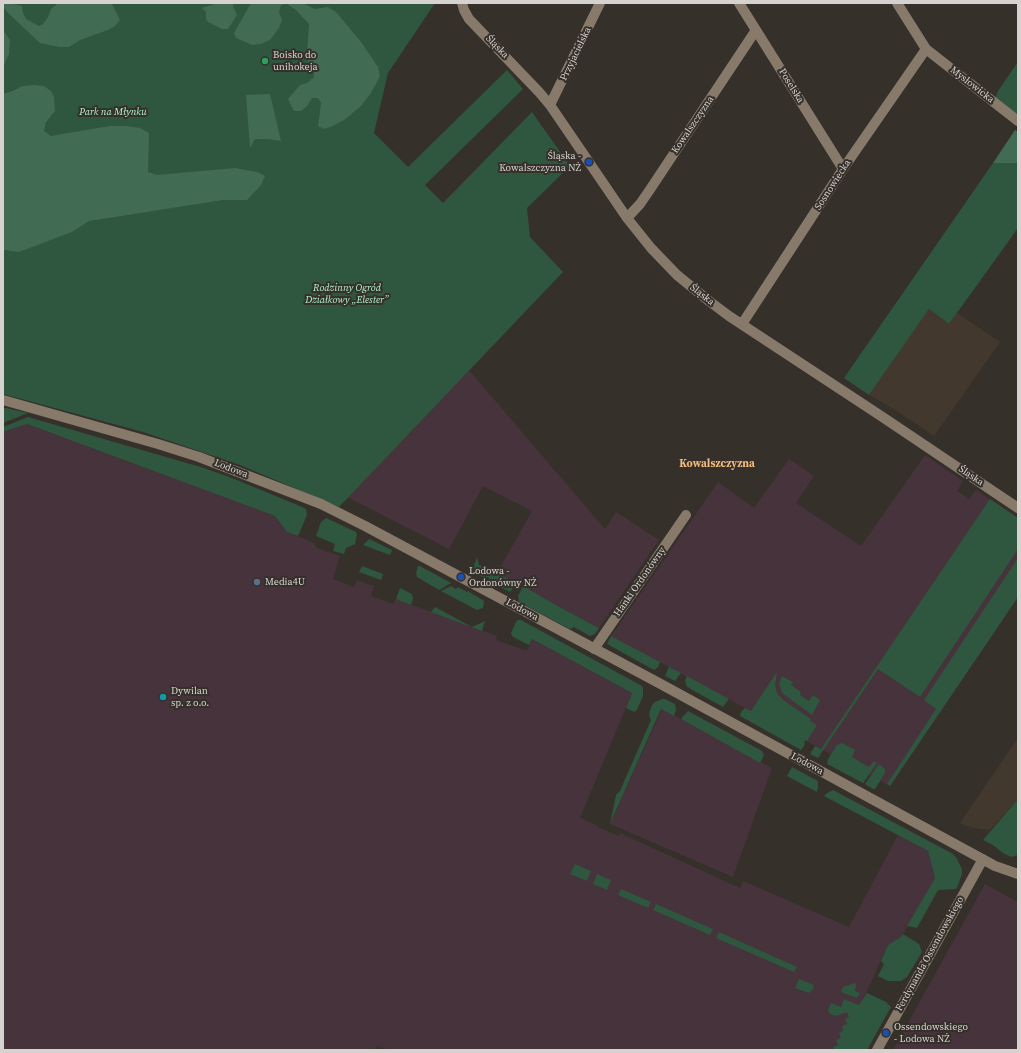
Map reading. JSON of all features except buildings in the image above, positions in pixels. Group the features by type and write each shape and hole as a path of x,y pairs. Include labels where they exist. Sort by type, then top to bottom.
{"street":[{"name":"Śląska","path":"462,3 464,10 470,19 550,105 627,218 651,248 678,275 708,301 1018,508"},
{"name":"Przyjacielska","path":"550,105 600,3"},
{"name":"Poselska","path":"739,3 843,169"},
{"name":"Mysłowicka","path":"897,3 926,48 1018,121"},
{"name":"Kowalszczyzna","path":"627,218 640,204 756,30"},
{"name":"Sosnowiecka","path":"742,324 843,169 926,48"},
{"name":"Lodowa","path":"3,400 199,457 321,504 365,526 995,866 1018,874"},
{"name":"Hanki Ordonówny","path":"594,649 686,515"},
{"name":"Ferdynanda Ossendowskiego","path":"877,1050 983,859"}],"shaded area":[{"path":"929,309 949,324 957,313 1000,342 934,436 892,408 869,395"},
{"path":"469,370 605,529 616,512 659,540 599,628 497,573 532,511 483,486 449,549 347,497"},
{"path":"27,424 275,516 287,532 314,543 317,548 340,556 333,579 354,587 357,580 374,586 371,596 393,604 396,599 497,636 496,640 527,651 532,639 632,693 580,818 598,827 619,836 620,833 740,888 743,881 849,927 898,835 928,851 935,878 902,936 888,945 840,1050 387,1050 377,1046 375,1050 3,1050 3,432"},
{"path":"925,455 963,481 957,491 969,499 976,490 1018,518 1018,597 890,786 611,636 718,482 754,508 789,459 814,476 796,503 861,546"},
{"path":"662,709 772,768 733,877 610,824"},
{"path":"1018,738 1018,799 990,830 972,828 960,823"},
{"path":"985,884 1018,902 1018,1050 893,1050"}],"green space":[{"path":"3,3 435,3 388,73 374,133 408,167 507,70 523,89 425,185 443,203 532,112 570,166 527,208 530,237 563,272 339,507 240,465 143,432 3,394"},
{"path":"4,3 22,6 26,19 39,26 43,24 51,9 58,3 113,3 112,4 120,20 115,26 108,30 80,40 69,47 59,47 40,43 7,12 3,7"},
{"path":"218,3 234,3 233,6 237,15 228,29 222,29 208,22 206,19 206,12 202,8"},
{"path":"251,3 303,3 315,9 328,7 336,12 361,42 378,67 380,76 371,93 360,107 344,120 324,129 318,126 321,103 318,98 312,98 307,106 301,111 294,111 288,99 300,85 307,83 314,77 314,70 308,61 307,54 309,24 296,10 287,4 281,5 279,12 282,20 279,28 270,40 261,44 252,45 236,38 234,33"},
{"path":"3,30 10,40 9,54 3,67"},
{"path":"1018,62 1018,115 995,98 998,91"},
{"path":"22,86 44,86 51,91 54,97 55,111 46,122 44,131 51,136 110,126 140,128 149,133 148,172 157,175 235,168 257,172 265,176 261,185 247,200 223,200 89,221 72,232 19,252 3,250 3,94"},
{"path":"270,94 281,141 255,139 250,148 246,95"},
{"path":"1015,130 1018,132 1018,163 993,163"},
{"path":"993,163 1018,163 1018,228 949,324 929,309 869,395 844,378"},
{"path":"3,408 6,408 28,413 3,423"},
{"path":"28,417 204,468 302,507 306,509 307,515 298,536 287,532 275,516 27,424 3,432 3,427"},
{"path":"990,499 1018,518 1018,549 920,697 878,669 818,758 810,754 815,746 821,749"},
{"path":"326,518 356,532 357,534 355,544 346,548 344,554 333,551 335,544 316,536 321,522"},
{"path":"369,539 392,550 390,555 363,545"},
{"path":"477,557 479,565 515,582 510,592 492,583 493,581 487,577 486,579 472,571"},
{"path":"1018,558 1018,597 890,786 887,784 936,709 924,700"},
{"path":"362,566 383,574 381,580 359,572"},
{"path":"418,566 451,583 439,590 417,577 416,573"},
{"path":"451,586 456,589 458,587 467,592 468,591 484,601 483,608 477,610 441,591"},
{"path":"523,586 599,628 595,634 590,636 574,627 570,629 519,602 518,596"},
{"path":"400,588 412,594 413,599 411,605 396,599"},
{"path":"435,607 472,627 485,621 482,631 431,612"},
{"path":"518,620 521,620 642,686 643,696 637,710 634,712 626,708 632,693 532,639 529,645 513,637 511,633"},
{"path":"611,636 660,662 658,667 654,670 607,644"},
{"path":"669,667 681,673 675,681 665,676"},
{"path":"777,672 775,686 778,695 817,725 807,741 805,740 804,746 801,750 740,716 741,712 745,708 751,711"},
{"path":"687,676 729,699 723,707 687,687 685,681"},
{"path":"782,676 793,682 791,685 801,692 800,695 809,701 813,695 820,700 812,715 782,693 779,683"},
{"path":"662,699 675,704 676,710 674,716 661,709 610,824 616,795 620,791 651,720 649,714 652,705"},
{"path":"688,711 762,751 764,755 760,763 681,719"},
{"path":"842,743 855,750 852,757 869,767 874,761 877,763 863,783 827,764 828,759 837,745"},
{"path":"879,764 885,769 885,773 875,789 873,789 865,784"},
{"path":"792,767 818,781 817,792 787,776"},
{"path":"833,790 953,854 957,859 962,869 962,874 956,889 938,890 917,928 907,926 935,878 928,851 824,796"},
{"path":"1018,799 1018,855 1011,857 983,840"},
{"path":"575,864 591,871 587,881 570,874"},
{"path":"597,874 611,880 607,890 593,884"},
{"path":"621,889 651,902 648,908 618,895"},
{"path":"656,904 713,929 710,935 653,910"},
{"path":"719,932 797,967 794,972 716,938"},
{"path":"903,934 919,944 922,952 907,977 901,981 888,981 878,976 884,964 881,961 888,945"},
{"path":"799,979 814,985 813,989 809,993 795,988"},
{"path":"854,983 856,984 855,991 860,993 857,998 841,992 843,987"},
{"path":"867,993 886,1002 891,1007 867,1050 834,1050 833,1047 838,1045 836,1040 841,1038 839,1033 843,1031 842,1026 847,1024 845,1019 849,1017 847,1012 836,1016 830,1014 828,1010 831,1003 841,1007 844,999 859,1005"}],"place":[{"name":"Boisko do unihokeja","path":"265,61"},
{"name":"Śląska - Kowalszczyzna NŻ","path":"589,162"},
{"name":"Lodowa - Ordonówny NŻ","path":"461,577"},
{"name":"Media4U","path":"257,582"},
{"name":"Dywilan sp. z o.o.","path":"163,697"},
{"name":"Ossendowskiego - Lodowa NŻ","path":"886,1033"}],"district":[{"name":"Kowalszczyzna","path":"717,464"}],"park label":[{"name":"Park na Młynku","path":"113,112"},
{"name":"Rodzinny Ogród Działkowy „Elester”","path":"347,294"}]}
